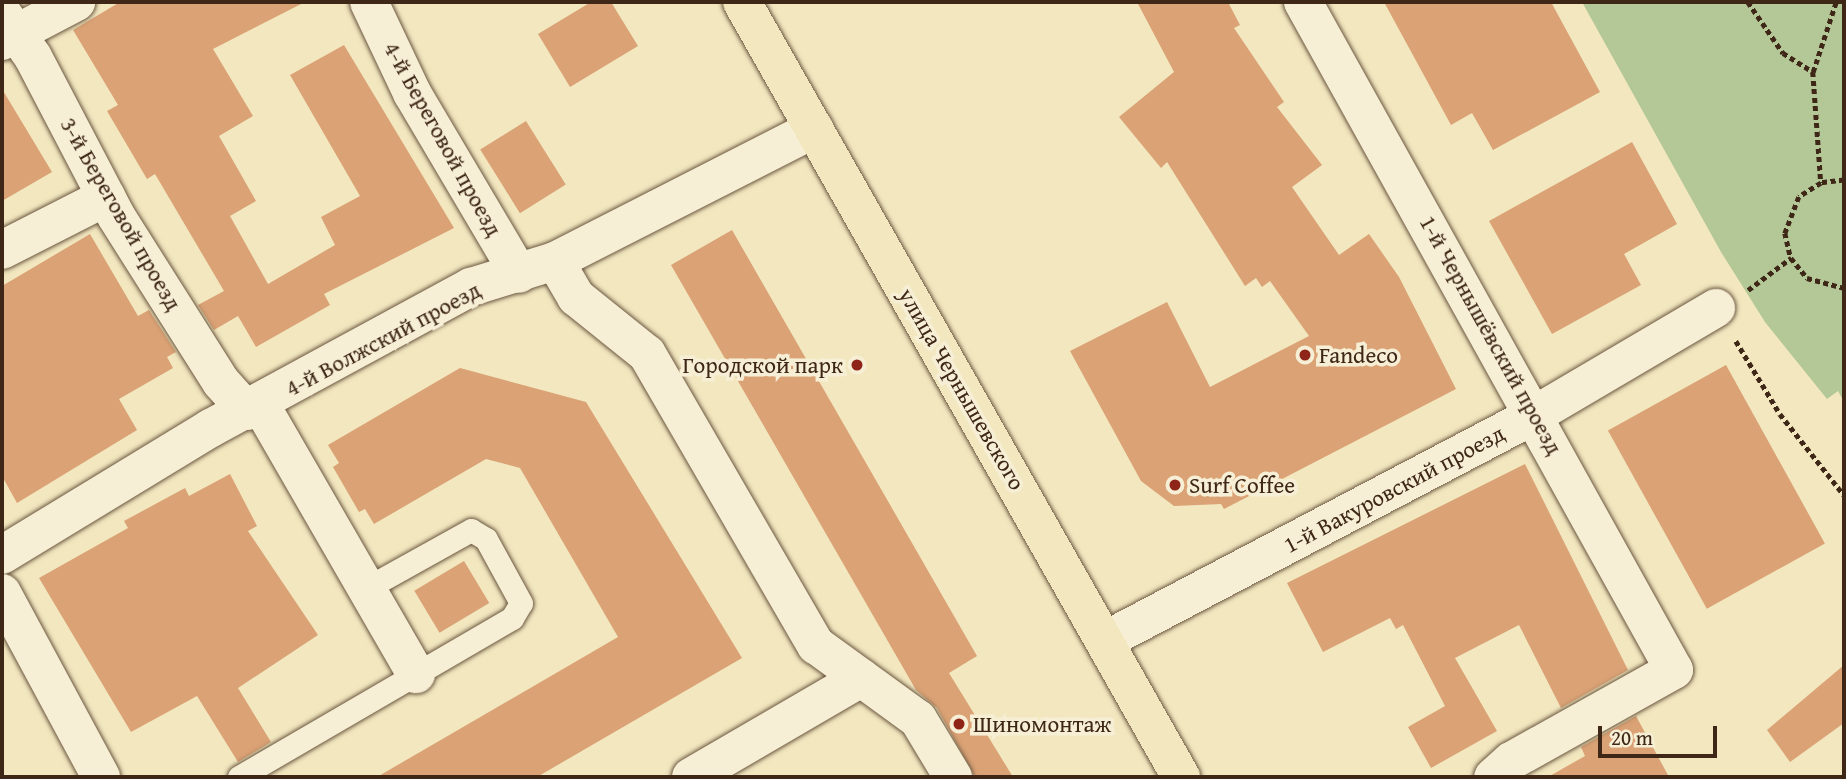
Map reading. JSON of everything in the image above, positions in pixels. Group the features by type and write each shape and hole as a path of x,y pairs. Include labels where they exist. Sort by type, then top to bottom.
{"main road":[{"name":"улица Чернышевского","path":"742,2 1181,777"}],"street":[{"path":"6,29 76,2"},
{"name":"4-й Береговой проезд","path":"369,2 412,93 519,274"},
{"name":"1-й Чернышёвский проезд","path":"1303,2 1536,414 1674,670 1511,761 1493,777"},
{"name":"3-й Береговой проезд","path":"6,29 33,57 106,197 221,382 253,407 367,588 416,674"},
{"name":"4-й Волжский проезд","path":"2,555 253,407 471,288 555,261 814,129"},
{"path":"2,250 106,197"},
{"path":"555,261 576,297 647,354 816,645 918,719 953,777"},
{"name":"1-й Вакуровский проезд","path":"1104,641 1536,414 1716,308"},
{"path":"2,593 101,777"},
{"path":"691,777 861,678"}],"lane":[{"path":"239,777 519,612 512,583 486,539 471,530 367,588"}],"path":[{"path":"1748,2 1783,53 1813,72"},
{"path":"1821,183 1813,72 1836,2"},
{"path":"1844,180 1821,183 1791,208 1785,233 1791,258 1819,285 1844,288"},
{"path":"1791,258 1716,308 1780,414 1844,495"}],"green space":[{"path":"1582,2 1844,2 1844,402 1838,391 1827,399 1765,322 1721,252"}],"building":[{"path":"120,2 305,2 213,49 253,116 219,136 256,201 230,216 268,284 335,245 321,217 360,196 290,75 344,45 454,228 324,294 330,305 256,347 238,316 214,330 198,305 224,291 155,174 147,179 107,111 118,105 73,30"},
{"path":"591,2 611,2 638,46 570,87 538,34"},
{"path":"1137,2 1228,2 1240,25 1234,28 1284,102 1277,107 1322,165 1292,187 1339,255 1369,234 1399,277 1456,389 1224,509 1221,504 1174,506 1141,481 1070,351 1167,302 1210,387 1309,336 1270,281 1262,287 1256,278 1245,286 1167,162 1161,168 1119,117 1174,72"},
{"path":"1384,2 1551,2 1600,92 1493,150 1472,113 1451,125"},
{"path":"2,89 52,172 2,201"},
{"path":"526,121 566,185 520,213 480,150"},
{"path":"1632,142 1677,224 1624,254 1641,285 1552,334 1489,221"},
{"path":"732,230 977,656 949,673 1013,777 975,777 937,708 916,690 671,265"},
{"path":"90,234 138,316 149,310 176,352 167,357 173,368 119,399 137,430 17,503 2,476 2,286"},
{"path":"1726,365 1825,543 1707,609 1608,430"},
{"path":"460,368 586,402 742,658 537,777 377,777 618,637 520,468 486,459 374,524 365,509 359,512 333,467 339,463 328,445"},
{"path":"1525,464 1628,670 1561,708 1519,625 1455,658 1497,731 1431,768 1408,727 1445,706 1403,625 1396,629 1390,618 1323,652 1287,583"},
{"path":"230,474 257,526 248,531 318,635 238,688 271,742 238,762 197,696 131,732 39,578 128,528 124,521 185,488 189,496"},
{"path":"464,561 489,603 440,633 414,591"},
{"path":"1844,665 1844,723 1790,762 1767,730"},
{"path":"1636,716 1669,777 1548,777 1585,756 1581,747"}],"place":[{"name":"Fandeco","path":"1305,355"},
{"name":"Городской парк","path":"857,365"},
{"name":"Surf Coffee","path":"1175,485"},
{"name":"Шиномонтаж","path":"959,724"}]}
